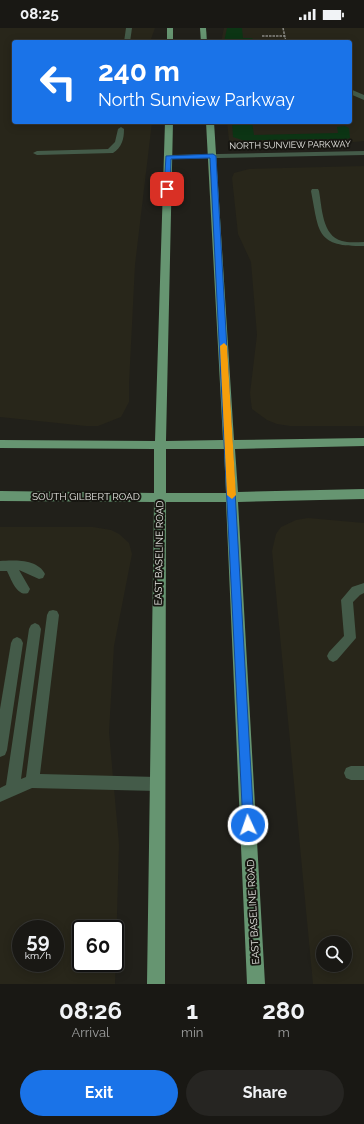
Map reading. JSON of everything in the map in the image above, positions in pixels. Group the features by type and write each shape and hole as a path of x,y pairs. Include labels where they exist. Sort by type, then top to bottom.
{"main road":[{"path":"170,28 170,40"},
{"path":"203,28 204,40"},
{"name":"EAST BASELINE ROAD","path":"156,984 160,445 169,124"},
{"name":"EAST BASELINE ROAD","path":"210,124 232,497 256,984"},
{"path":"0,444 195,446 364,442"},
{"name":"SOUTH GILBERT ROAD","path":"0,496 196,498 364,494"}],"street":[{"name":"NORTH SUNVIEW PARKWAY","path":"168,157 364,153"}],"lane":[{"path":"127,40 129,28"},
{"path":"352,92 364,98"},
{"path":"37,153 110,151 120,142 121,129"},
{"path":"315,191 324,231 328,237 334,242 340,244 364,244"},
{"path":"5,566 27,566 37,577"},
{"path":"5,566 24,589"},
{"path":"334,656 350,638 348,600 356,591 364,588"},
{"path":"32,781 53,615"},
{"path":"6,792 35,629"},
{"path":"0,750 17,643"},
{"path":"6,792 32,781 157,784"}],"path":[{"path":"283,28 286,40"},
{"path":"262,36 285,36"}],"shaded area":[{"path":"0,28 155,28 151,40 12,40 12,124 152,124 135,265 129,402 121,417 98,426 0,417"},
{"path":"224,28 364,28 364,141 343,143 241,144 234,143 229,140 227,124 352,124 352,40 221,40"},
{"path":"364,166 364,426 290,426 277,424 267,420 252,409 250,393 257,335 251,262 238,234 232,178 234,173 249,169"},
{"path":"308,518 364,523 364,984 313,984 272,551 276,534 281,527 296,520"},
{"path":"0,527 93,527 111,530 119,534 129,543 132,554 114,646 109,732 119,844 117,920 72,920 72,972 115,972 115,984 0,984"}],"green space":[{"path":"227,28 242,28 243,38 253,39 243,40 224,40"},
{"path":"232,124 252,124 254,135 338,133 337,127 345,126 349,128 350,138 245,141 233,137"}],"slow traffic":[{"path":"224,346 232,495"}],"route":[{"path":"167,189 168,157 213,156 248,825"}]}
